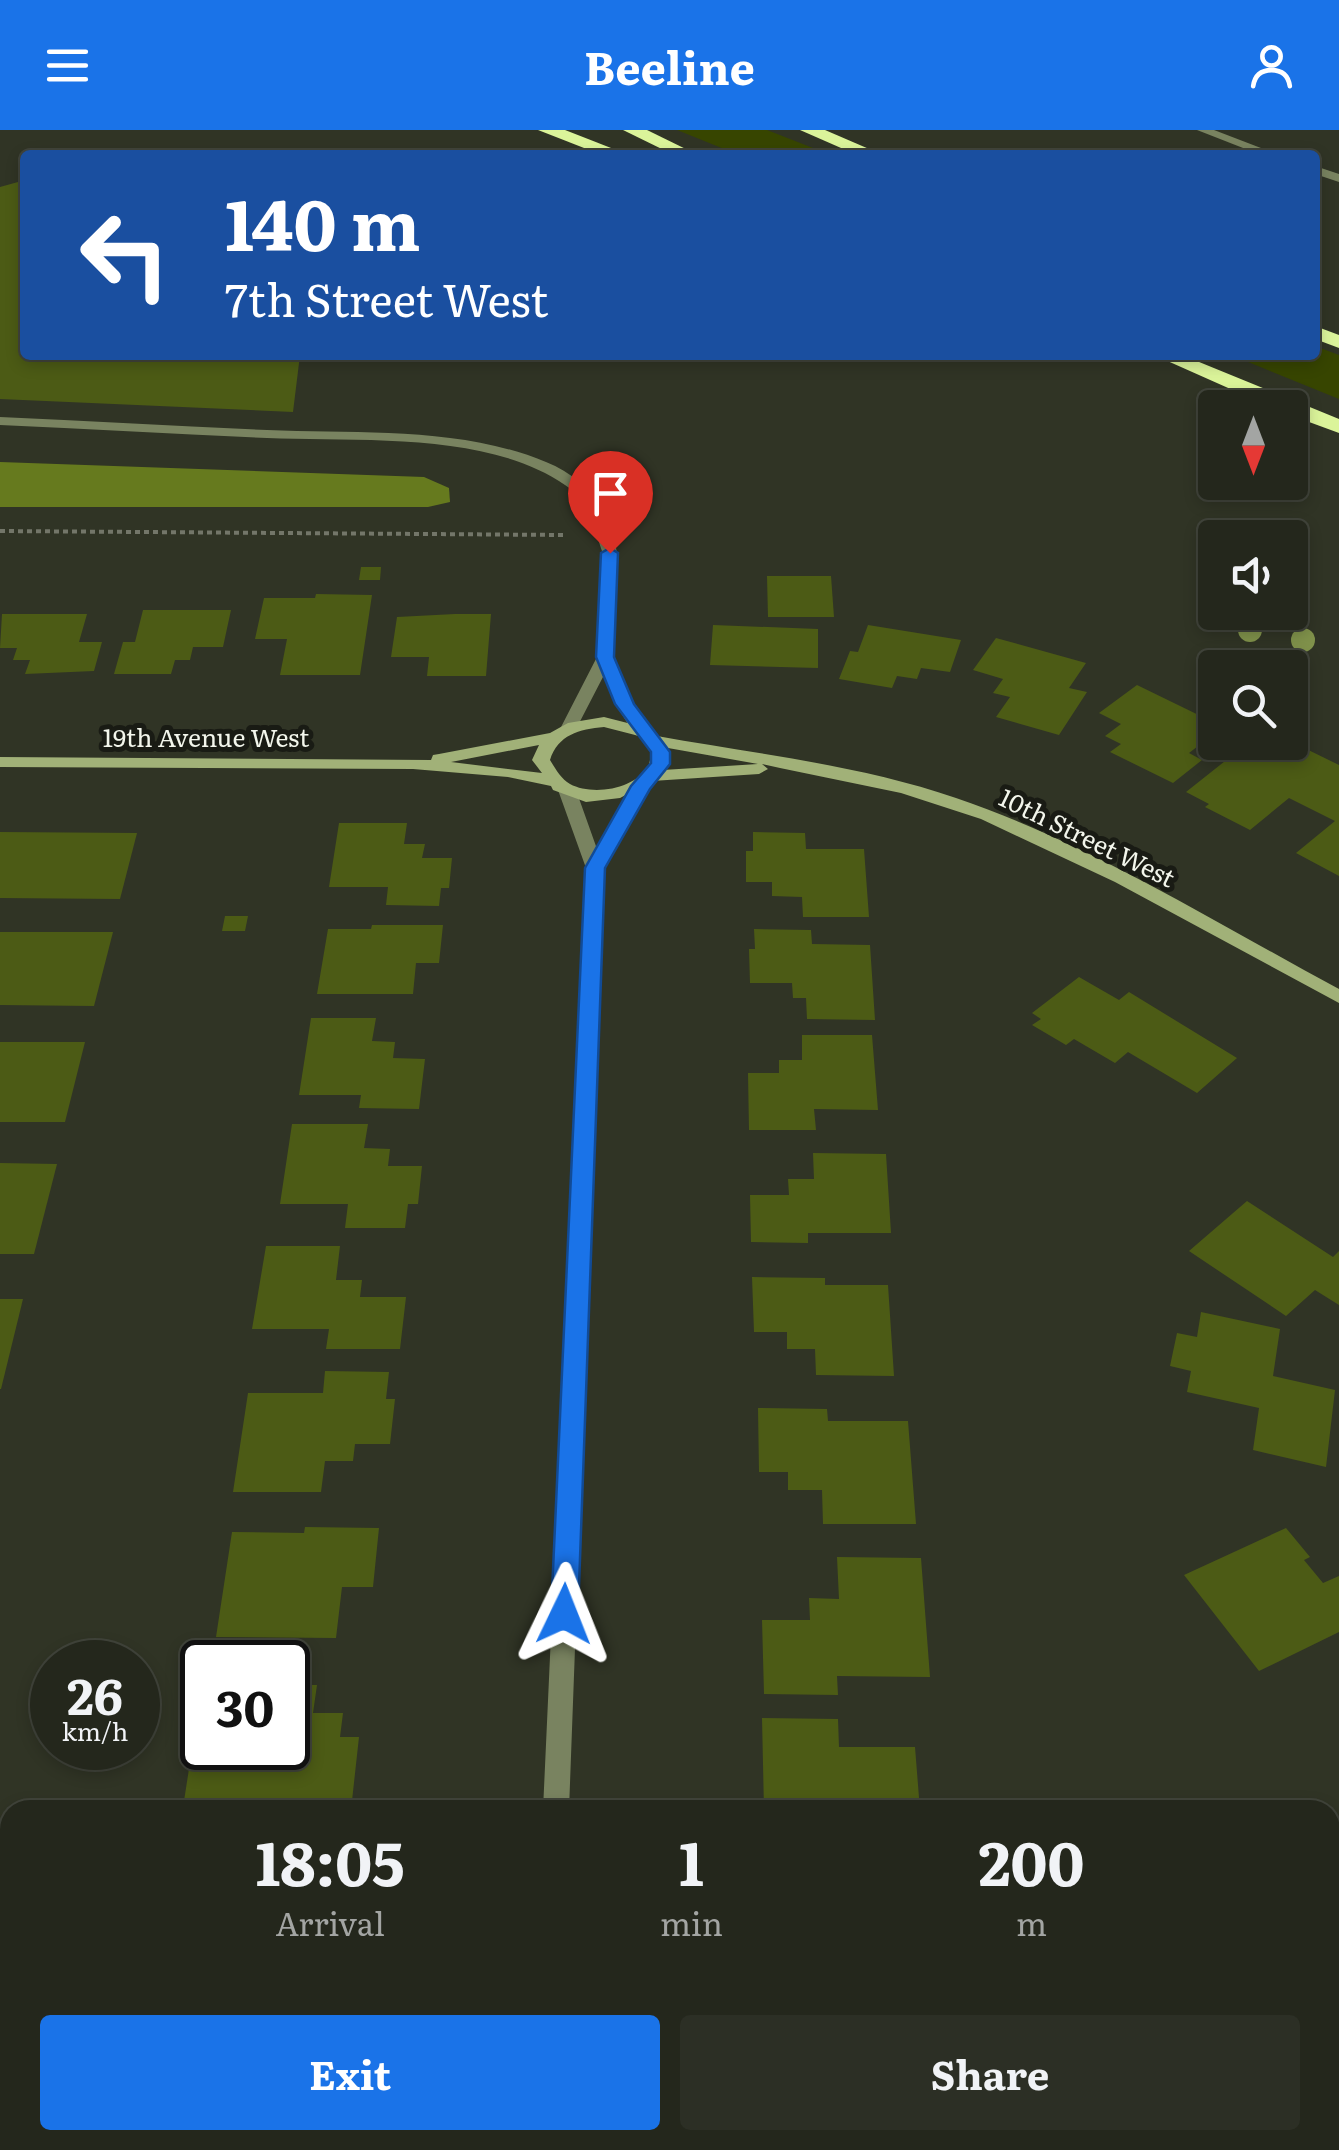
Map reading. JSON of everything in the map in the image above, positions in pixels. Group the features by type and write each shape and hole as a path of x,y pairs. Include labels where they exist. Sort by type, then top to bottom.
{"highway":[{"path":"547,130 605,150"},
{"path":"632,130 678,150"},
{"path":"809,130 861,150"},
{"path":"846,130 887,150"},
{"path":"1176,360 1339,427"}],"street":[{"path":"1203,130 1260,150"},
{"path":"0,421 375,439 506,453 569,480 590,499 607,535 610,553 605,657 624,704 660,752 660,764 595,868"},
{"path":"556,1800 595,868 560,785 542,760 544,747 561,733 605,657"},
{"path":"561,733 604,722 647,735"},
{"name":"19th Avenue West","path":"413,764 561,733"},
{"name":"10th Street West","path":"647,735 902,787 988,815 1075,856 1339,997"},
{"name":"19th Avenue West","path":"0,762 413,764 508,772 560,785"},
{"name":"10th Street West","path":"648,781 796,768"},
{"path":"560,785 604,796 648,781"}],"path":[{"path":"0,531 607,535"}],"shaded area":[{"path":"677,130 767,130 818,150 727,150"},
{"path":"1320,348 1339,355 1339,399 1243,360 1320,360"},
{"path":"0,462 424,477 449,488 450,502 428,507 0,507"}],"building":[{"path":"20,183 20,360 299,360 293,412 0,399 0,187"},
{"path":"361,567 381,567 380,580 359,580"},
{"path":"767,576 831,576 834,617 768,617"},
{"path":"316,594 372,595 360,675 280,675 287,639 255,639 264,598 315,598"},
{"path":"143,610 231,610 223,647 193,647 190,660 175,660 171,674 114,674 123,642 135,642"},
{"path":"2,614 87,614 79,642 102,642 94,671 25,674 30,660 13,660 17,648 0,648"},
{"path":"491,614 486,676 427,676 429,657 391,657 397,617"},
{"path":"713,625 818,629 818,668 710,665"},
{"path":"868,625 961,640 950,672 921,668 917,679 897,676 892,688 839,679 850,651 858,652"},
{"path":"996,638 1086,663 1069,688 1087,692 1059,735 996,717 1010,697 993,693 1003,679 973,670"},
{"path":"1137,685 1198,715 1198,746 1189,753 1202,760 1173,783 1110,752 1121,744 1105,736 1121,724 1099,713"},
{"path":"1308,750 1339,765 1339,876 1296,853 1335,821 1289,798 1250,830 1205,807 1209,804 1186,792 1226,760 1308,760"},
{"path":"339,823 407,823 404,844 425,844 422,858 452,858 449,888 441,888 439,906 386,905 388,887 329,887"},
{"path":"0,832 137,833 120,899 0,898"},
{"path":"753,832 805,833 806,849 864,849 869,917 803,917 802,897 772,896 772,882 746,882 746,851 753,851"},
{"path":"225,916 248,916 245,931 222,931"},
{"path":"372,925 443,925 439,963 416,963 413,994 317,994 328,929 371,929"},
{"path":"754,929 811,930 812,944 870,945 875,1020 807,1019 806,998 793,998 792,983 750,983 749,949 755,949"},
{"path":"0,932 113,932 94,1006 0,1005"},
{"path":"1079,977 1119,1000 1129,992 1237,1058 1197,1093 1128,1052 1115,1063 1074,1039 1066,1045 1032,1025 1041,1019 1032,1013"},
{"path":"311,1018 376,1018 372,1041 395,1042 393,1058 425,1059 419,1109 359,1108 361,1095 299,1095"},
{"path":"802,1035 872,1035 878,1110 814,1109 816,1130 749,1130 748,1073 779,1073 779,1060 802,1060"},
{"path":"0,1042 85,1042 65,1122 0,1122"},
{"path":"292,1124 368,1124 364,1148 390,1149 388,1166 422,1166 418,1204 408,1204 405,1228 345,1228 348,1204 280,1204"},
{"path":"813,1153 886,1154 891,1233 808,1233 808,1243 751,1242 750,1195 789,1195 788,1179 814,1179"},
{"path":"0,1163 57,1164 34,1254 0,1254"},
{"path":"1247,1201 1333,1257 1339,1251 1339,1305 1315,1290 1286,1316 1189,1251"},
{"path":"266,1246 340,1246 336,1280 362,1280 360,1297 406,1297 400,1349 326,1349 329,1329 252,1329"},
{"path":"752,1277 825,1278 825,1285 888,1285 894,1376 816,1375 815,1349 787,1349 787,1332 754,1332"},
{"path":"0,1299 23,1299 1,1389 0,1389"},
{"path":"1201,1312 1280,1329 1273,1376 1335,1390 1326,1467 1253,1450 1259,1408 1187,1392 1191,1371 1170,1366 1177,1333 1197,1337"},
{"path":"325,1371 389,1372 386,1399 395,1399 390,1444 355,1444 353,1461 325,1461 321,1492 233,1492 248,1393 323,1393"},
{"path":"758,1408 827,1409 828,1421 908,1421 916,1524 823,1524 822,1490 788,1490 788,1472 759,1472"},
{"path":"305,1527 379,1528 373,1587 342,1587 336,1638 216,1637 232,1532 304,1533"},
{"path":"1286,1528 1310,1557 1304,1560 1323,1583 1339,1576 1339,1632 1259,1671 1184,1575"},
{"path":"837,1557 921,1558 930,1677 837,1676 838,1695 764,1694 762,1620 810,1620 809,1598 839,1599"},
{"path":"310,1685 317,1685 313,1713 343,1713 340,1737 359,1737 352,1800 184,1800 189,1770 310,1770"},
{"path":"762,1718 838,1719 839,1747 915,1747 919,1800 764,1800"}],"route":[{"path":"564,1614 595,868 641,786 654,776 660,764 660,752 624,704 605,657 610,553"}]}
